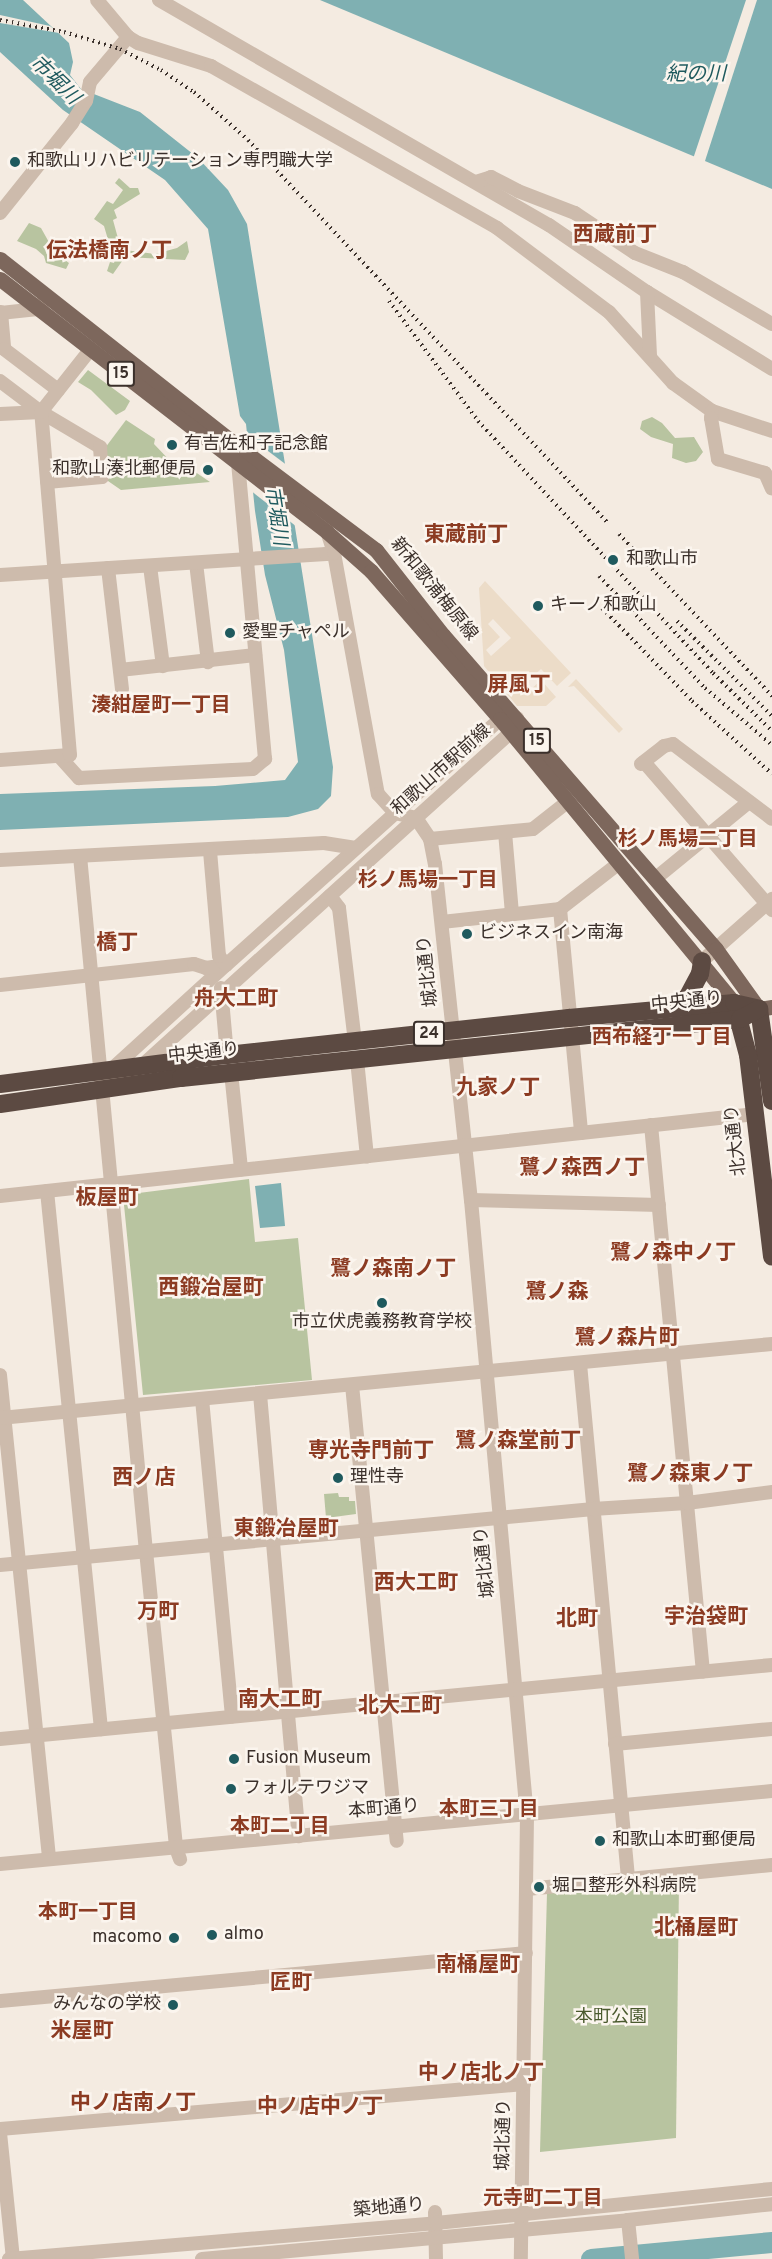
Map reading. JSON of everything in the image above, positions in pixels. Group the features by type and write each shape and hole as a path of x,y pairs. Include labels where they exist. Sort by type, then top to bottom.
{"highway":[{"name":"24","path":"656,1011 687,998 694,987 702,961"},
{"name":"中央通り","path":"356,1051 453,1031 570,1028 766,1008"},
{"path":"766,1008 772,1101"},
{"name":"中央通り","path":"0,1084 107,1078 356,1051 456,1050 656,1011 737,1011"},
{"name":"北大通り","path":"737,1011 748,1055 772,1257"},
{"name":"中央通り","path":"0,1104 107,1078 143,1065 229,1064"}],"main road":[{"name":"新和歌浦梅原線","path":"0,259 240,448 376,550 443,635 656,878 766,1008"},
{"name":"新和歌浦梅原線","path":"0,279 240,467 327,532 337,549 371,571 500,719 566,803 702,961 737,1011"}],"street":[{"path":"97,0 128,37 138,43 211,66 497,228 609,312 673,383 712,411 772,431"},
{"path":"159,0 549,225 647,292 772,369"},
{"path":"0,213 72,123 86,101 90,82 128,37"},
{"path":"476,182 491,177 518,191 575,213 635,253 683,272 772,324"},
{"path":"647,292 650,356"},
{"path":"47,296 38,309 1,313 4,349 58,390"},
{"path":"0,760 70,755 41,412 90,350"},
{"path":"0,381 41,412 100,447 102,477 47,482"},
{"path":"712,411 711,418 718,459 765,473 772,489"},
{"path":"0,414 41,412"},
{"path":"59,756 79,778 254,769 265,759 255,655 250,559 240,467"},
{"path":"322,508 327,532"},
{"path":"0,576 55,570 250,559 337,549 378,795 395,813 416,818 430,839 533,829 566,803"},
{"path":"196,563 208,662"},
{"path":"150,566 163,666"},
{"path":"108,568 122,688"},
{"path":"120,670 255,655"},
{"name":"和歌山市駅前線","path":"107,1078 221,969 500,719 517,718 510,733 143,1065"},
{"path":"702,961 770,904 708,833 642,763 664,746 673,744 772,819"},
{"path":"656,878 708,833 749,802"},
{"path":"505,832 512,914"},
{"name":"城北通り","path":"430,839 442,922 471,1200 527,1815 521,2258"},
{"path":"0,860 324,843 356,848"},
{"path":"210,850 222,994 241,1169"},
{"path":"80,856 89,975 107,1078 111,1184 178,1853"},
{"path":"442,922 560,909 618,864"},
{"path":"330,896 339,908 367,1156"},
{"path":"560,909 581,1133"},
{"path":"0,985 195,964 206,968 221,969"},
{"path":"0,1196 756,1114"},
{"path":"651,1125 703,1672"},
{"path":"47,1191 101,1730"},
{"path":"471,1200 658,1205"},
{"path":"2,1418 772,1344"},
{"path":"580,1364 628,1878"},
{"path":"0,1375 2,1418 49,1859"},
{"path":"352,1385 396,1834"},
{"path":"260,1394 299,1836"},
{"path":"202,1399 232,1717"},
{"path":"0,1565 500,1517 687,1503 772,1492"},
{"path":"0,1739 772,1665"},
{"path":"615,1744 772,1729"},
{"name":"本町通り","path":"0,1864 49,1859 178,1853 299,1836 396,1834 527,1815 772,1791"},
{"path":"527,1889 772,1865"},
{"path":"0,2001 526,1953"},
{"path":"12,2259 0,2131 524,2084"},
{"name":"築地通り","path":"12,2259 436,2218 522,2214 772,2189"},
{"name":"築地通り","path":"202,2259 628,2220 772,2204"},
{"path":"436,2218 436,2259"},
{"path":"628,2220 631,2252"}],"green space":[{"path":"119,178 130,188 138,188 140,194 114,210 117,218 113,220 119,242 122,242 125,250 155,254 177,248 187,241 189,252 185,260 125,257 113,274 107,271 110,262 114,263 117,252 113,242 109,243 104,226 94,219 107,201 113,204 123,190 115,183"},
{"path":"29,223 41,228 55,253 69,263 66,269 46,263 44,256 36,249 17,241"},
{"path":"88,370 130,401 125,410 116,415 91,390 78,382"},
{"path":"652,417 662,423 675,438 694,437 703,452 696,461 686,463 672,458 673,444 651,437 640,429 642,421"},
{"path":"126,420 155,439 154,444 174,465 179,461 210,482 121,490 108,481 105,448"},
{"path":"249,1179 255,1242 298,1238 312,1380 143,1395 123,1195"},
{"path":"338,1493 339,1497 349,1497 349,1501 355,1501 356,1514 326,1518 324,1494"},
{"name":"本町公園","path":"679,1881 676,2138 540,2152 547,1893"}],"shaded area":[{"path":"485,581 571,673 557,686 541,669 522,687 528,692 541,680 556,697 546,706 517,706 484,666 479,588","holes":["493,619 511,638 491,656 486,650 500,637 488,624"]},
{"path":"576,679 623,729 619,733 574,686 568,687"}],"water":[{"name":"市堀川","path":"0,0 23,0 69,43 73,62 70,75 81,89 140,112 198,158 228,190 247,224 333,767 331,796 318,809 288,817 0,830 0,794 215,786 285,780 298,762 284,650 265,575 255,511 246,424 240,416 208,229 165,180 63,110 0,52"},
{"name":"紀の川","path":"320,0 772,0 772,189"},
{"path":"281,1183 285,1226 260,1228 255,1186"}],"pier":[{"path":"746,0 757,0 704,164 693,159"},
{"path":"0,15 50,26 59,33 0,23"},
{"path":"244,433 288,466 297,527 250,490"}],"waterway":[{"path":"591,2259 772,2242"}],"railway":[{"path":"0,20 64,32 120,49 161,70 194,92 248,140 607,522"},
{"path":"389,301 478,421 713,673 772,731"},
{"path":"619,534 772,696"},
{"path":"599,576 705,688 772,745"},
{"path":"602,608 692,701 772,774"},
{"path":"677,621 772,716"}],"place":[{"name":"和歌山リハビリテーション専門職大学","path":"15,162"},
{"name":"有吉佐和子記念館","path":"172,445"},
{"name":"和歌山湊北郵便局","path":"208,470"},
{"name":"和歌山市","path":"613,560"},
{"name":"キーノ和歌山","path":"538,606"},
{"name":"愛聖チャペル","path":"230,633"},
{"name":"ビジネスイン南海","path":"467,934"},
{"name":"市立伏虎義務教育学校","path":"382,1303"},
{"name":"理性寺","path":"338,1478"},
{"name":"Fusion Museum","path":"234,1759"},
{"name":"フォルテワジマ","path":"231,1789"},
{"name":"和歌山本町郵便局","path":"600,1841"},
{"name":"堀口整形外科病院","path":"539,1887"},
{"name":"almo","path":"212,1935"},
{"name":"macomo","path":"174,1938"},
{"name":"みんなの学校","path":"173,2005"}],"district":[{"name":"西蔵前丁","path":"615,236"},
{"name":"伝法橋南ノ丁","path":"109,252"},
{"name":"東蔵前丁","path":"466,536"},
{"name":"屏風丁","path":"519,686"},
{"name":"湊紺屋町一丁目","path":"161,706"},
{"name":"杉ノ馬場二丁目","path":"688,840"},
{"name":"杉ノ馬場一丁目","path":"428,881"},
{"name":"橋丁","path":"117,944"},
{"name":"舟大工町","path":"236,1000"},
{"name":"西布経丁一丁目","path":"662,1038"},
{"name":"九家ノ丁","path":"498,1089"},
{"name":"鷺ノ森西ノ丁","path":"582,1169"},
{"name":"板屋町","path":"107,1199"},
{"name":"鷺ノ森中ノ丁","path":"673,1254"},
{"name":"鷺ノ森南ノ丁","path":"393,1270"},
{"name":"西鍛冶屋町","path":"211,1289"},
{"name":"鷺ノ森","path":"557,1293"},
{"name":"鷺ノ森片町","path":"627,1339"},
{"name":"鷺ノ森堂前丁","path":"518,1442"},
{"name":"専光寺門前丁","path":"371,1452"},
{"name":"鷺ノ森東ノ丁","path":"690,1475"},
{"name":"西ノ店","path":"144,1479"},
{"name":"東鍛冶屋町","path":"286,1530"},
{"name":"西大工町","path":"416,1584"},
{"name":"万町","path":"158,1613"},
{"name":"宇治袋町","path":"706,1618"},
{"name":"北町","path":"577,1620"},
{"name":"南大工町","path":"280,1701"},
{"name":"北大工町","path":"400,1707"},
{"name":"本町三丁目","path":"489,1810"},
{"name":"本町二丁目","path":"280,1827"},
{"name":"本町一丁目","path":"88,1913"},
{"name":"北桶屋町","path":"696,1929"},
{"name":"南桶屋町","path":"478,1966"},
{"name":"匠町","path":"291,1984"},
{"name":"米屋町","path":"82,2032"},
{"name":"中ノ店北ノ丁","path":"481,2074"},
{"name":"中ノ店南ノ丁","path":"133,2104"},
{"name":"中ノ店中ノ丁","path":"320,2108"},
{"name":"元寺町二丁目","path":"543,2199"}]}
